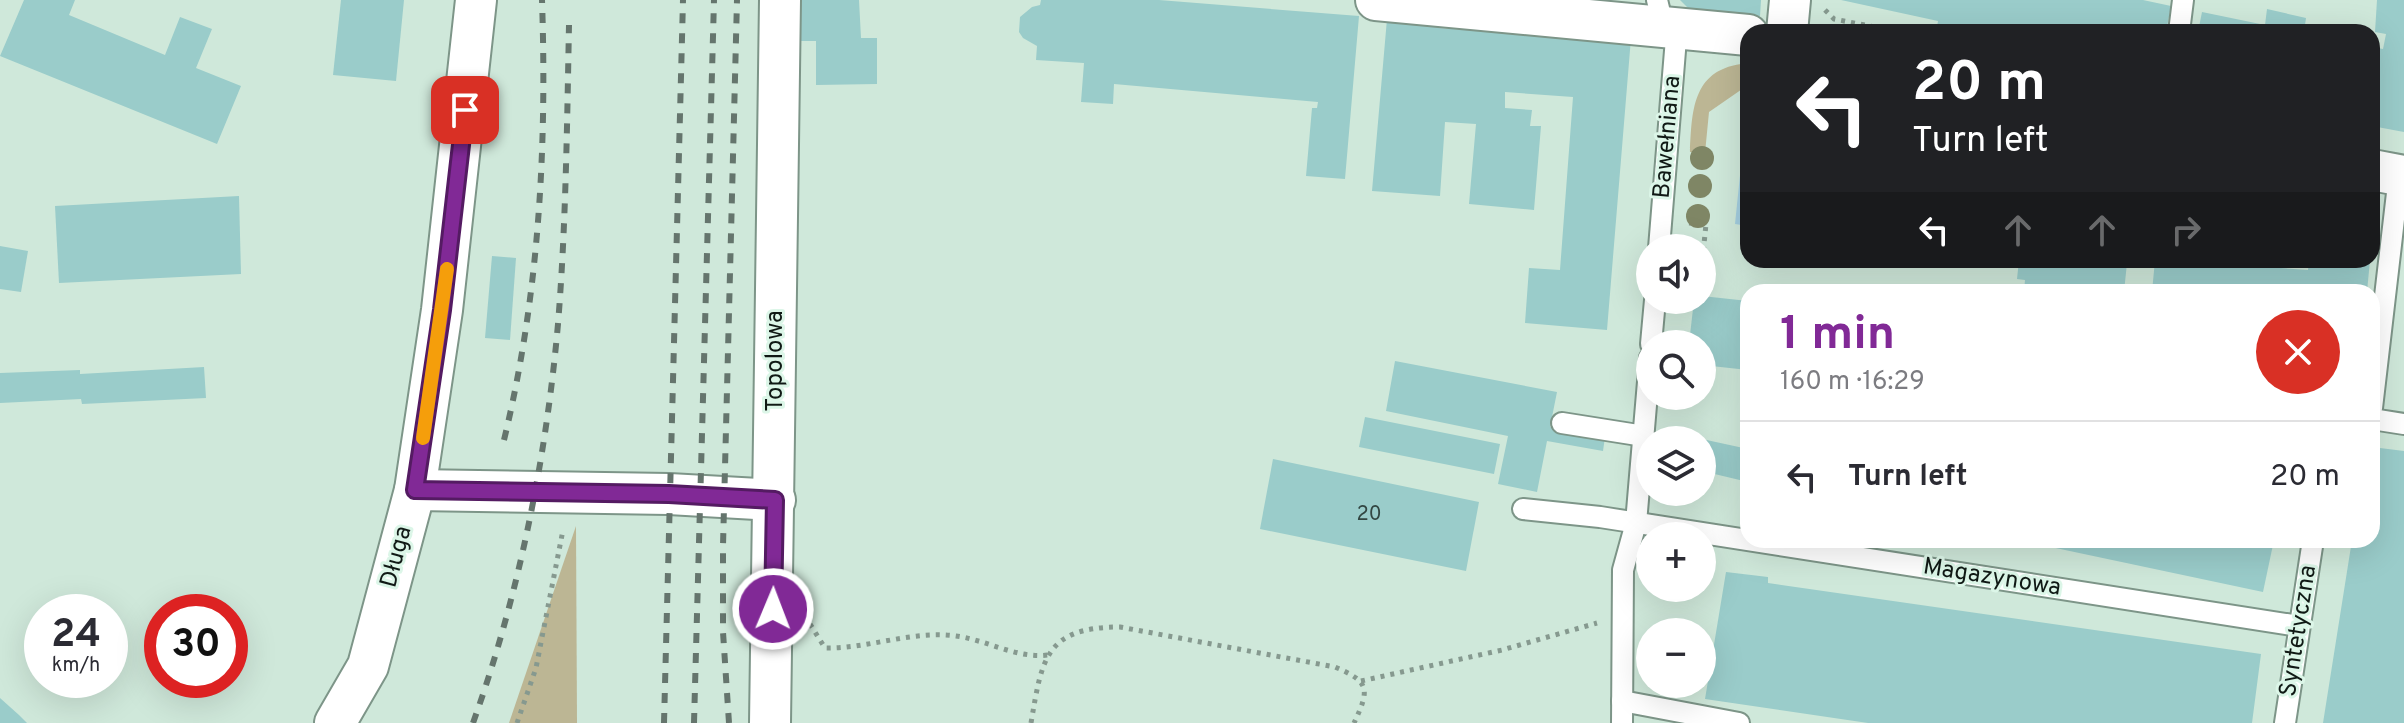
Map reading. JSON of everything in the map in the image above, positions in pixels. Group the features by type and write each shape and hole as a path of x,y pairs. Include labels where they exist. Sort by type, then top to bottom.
{"street":[{"name":"Długa","path":"335,723 368,666 415,490 444,294 476,0"},
{"name":"Topolowa","path":"770,723 780,0"},
{"path":"1376,0 1666,17 1740,33"},
{"path":"1791,24 1804,1"},
{"path":"415,490 775,500"}],"lane":[{"path":"2180,24 2183,0"},
{"name":"Bawełniana","path":"1659,234 1666,17"},
{"path":"2380,314 2392,174"},
{"path":"2380,420 2404,424"},
{"path":"1562,423 1636,435"},
{"name":"Magazynowa","path":"1523,509 1636,523"},
{"path":"1622,723 1623,570 1636,523"},
{"name":"Magazynowa","path":"1716,535 1740,539"},
{"name":"Magazynowa","path":"1797,548 2299,626"},
{"name":"Syntetyczna","path":"2285,723 2312,548"},
{"path":"1622,701 1739,723"}],"path":[{"path":"1804,1 1834,19 1859,24"},
{"path":"517,723 536,668 570,493"},
{"path":"805,616 825,648 851,648 921,636 956,636 1018,653 1048,655"},
{"path":"1361,681 1502,650 1622,616"},
{"path":"1031,723 1039,679 1048,655 1073,632 1096,627 1120,627 1335,667 1358,677 1365,688 1365,699 1354,723"}],"shaded area":[{"path":"1740,64 1740,91 1709,112 1705,153 1690,152 1698,96 1704,84 1725,68"},
{"path":"576,526 577,723 509,723"}],"water":[{"path":"1740,175 1740,225 1735,224"}],"building":[{"path":"24,0 75,0 69,15 165,55 180,17 212,29 196,68 241,86 217,144 0,56"},
{"path":"341,0 404,0 396,81 333,75"},
{"path":"800,0 859,0 861,38 877,38 877,84 816,85 816,41 800,41"},
{"path":"1041,0 1159,0 1359,16 1345,179 1306,176 1312,108 1317,108 1318,102 1114,84 1113,104 1081,102 1084,63 1036,60 1037,46 1019,32 1020,17 1032,7 1040,5"},
{"path":"1680,0 1761,0 1760,16 1689,9"},
{"path":"1841,0 2143,0 2171,6 2168,24 1937,24 1938,21"},
{"path":"2377,0 2404,0 2404,132 2380,128 2380,48 2383,49 2386,34 2380,33 2380,24 2376,24"},
{"path":"2267,9 2306,18 2305,24 2265,24"},
{"path":"2202,12 2260,24 2200,24"},
{"path":"1387,19 1439,23 1439,28 1578,38 1631,38 1607,330 1525,323 1529,268 1560,270 1573,97 1505,92 1505,108 1532,110 1530,126 1541,126 1534,210 1469,204 1476,124 1445,122 1440,196 1372,191"},
{"path":"239,196 241,274 59,283 55,206"},
{"path":"0,246 28,251 21,292 0,289"},
{"path":"492,256 516,258 510,340 485,338"},
{"path":"2018,268 2126,268 2125,284 2025,284 2025,280 2017,279"},
{"path":"2154,268 2369,268 2368,284 2153,284"},
{"path":"1716,298 1740,300 1740,369 1716,367 1716,330 1691,330 1692,314 1716,314"},
{"path":"1395,361 1557,392 1550,427 1605,437 1603,451 1547,441 1537,492 1498,484 1508,436 1386,411"},
{"path":"204,367 206,398 82,404 81,399 0,403 0,373 80,370 80,374"},
{"path":"1365,417 1500,444 1494,474 1359,447"},
{"path":"1716,442 1740,447 1740,480 1716,474"},
{"path":"2380,448 2404,451 2404,723 2323,723 2351,548 2380,548"},
{"path":"1273,459 1479,502 1466,571 1260,529"},
{"path":"2056,548 2272,548 2263,592"},
{"path":"1726,572 1768,577 1768,583 2261,654 2252,723 1868,723 1705,699 1716,698 1716,632"},
{"path":"0,698 19,715 27,723 0,723"}],"railway":[{"path":"504,440 525,331 538,222 543,111 542,0"},
{"path":"664,723 683,0"},
{"path":"694,723 714,0"},
{"path":"729,723 723,632 723,546 737,0"},
{"path":"473,723 517,576 538,476 553,375 561,287 569,25"}],"slow traffic":[{"path":"423,438 447,269"}],"route":[{"path":"465,110 442,310 415,490 669,494 775,500 773,609"}]}
